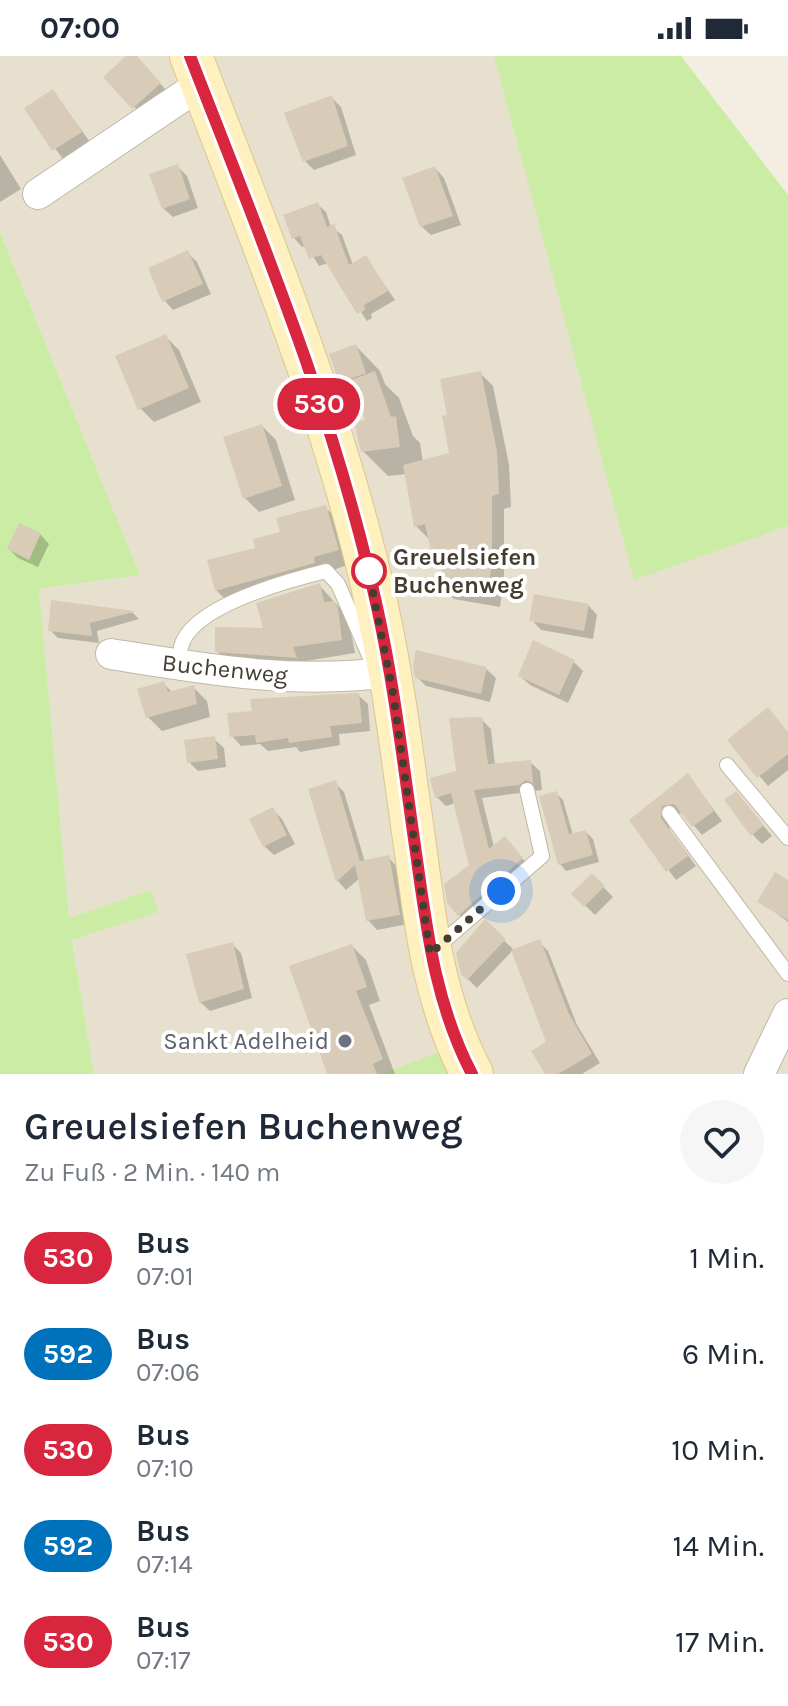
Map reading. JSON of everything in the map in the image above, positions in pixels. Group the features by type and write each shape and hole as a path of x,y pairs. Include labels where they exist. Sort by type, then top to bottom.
{"main road":[{"path":"196,70 334,447 363,542 430,954 441,1005 472,1074"}],"street":[{"path":"38,194 196,70"},
{"name":"Buchenweg","path":"111,654 281,678 383,672"},
{"path":"759,1074 788,1014"}],"lane":[{"path":"178,665 184,639 194,627 226,606 271,584 326,571 338,584 383,672"},
{"path":"727,765 788,838"},
{"path":"430,954 542,856 527,790"},
{"path":"669,813 788,974"}],"shaded area":[{"path":"0,56 494,56 634,579 788,526 788,1074 94,1074 69,919 39,589 140,575 0,232"}],"green space":[{"path":"494,56 681,56 788,195 788,526 634,580"},
{"path":"0,232 140,575 39,589 69,918 151,890 158,912 72,940 94,1074 0,1074"},
{"path":"439,1052 449,1074 383,1074"}],"building":[{"path":"126,56 137,56 161,83 132,109 103,77"},
{"path":"53,89 82,132 52,151 24,108"},
{"path":"332,95 348,146 303,162 284,113"},
{"path":"178,164 190,199 162,209 149,174"},
{"path":"435,166 453,216 420,227 402,178"},
{"path":"318,202 327,227 334,224 349,265 366,255 388,291 364,305 365,310 357,314 321,255 309,259 300,236 292,239 283,215"},
{"path":"188,250 203,284 162,302 148,268"},
{"path":"166,334 189,388 138,410 115,356"},
{"path":"356,344 366,373 339,383 329,354"},
{"path":"375,371 391,417 396,416 400,447 361,452 354,422 365,420 351,380"},
{"path":"481,371 497,451 499,494 492,496 492,565 487,596 439,586 444,559 432,556 425,524 414,527 403,465 449,453 442,416 447,415 440,379"},
{"path":"262,424 282,486 243,499 223,437"},
{"path":"326,505 339,550 314,557 315,563 215,591 207,560 255,548 253,539 280,532 276,518"},
{"path":"19,523 41,533 29,560 7,549"},
{"path":"320,583 324,602 334,601 338,609 342,640 293,647 297,658 215,652 215,627 263,628 256,603"},
{"path":"534,594 589,604 584,631 529,621"},
{"path":"51,600 134,612 90,623 92,636 48,631"},
{"path":"533,640 575,660 559,695 518,676"},
{"path":"416,650 487,667 481,694 415,678 413,665"},
{"path":"164,681 168,692 194,685 197,704 146,718 137,689"},
{"path":"359,693 362,723 330,726 332,737 289,743 288,738 256,743 255,735 230,737 227,713 252,711 250,699"},
{"path":"768,707 788,732 788,754 757,778 727,740"},
{"path":"482,717 488,764 531,760 533,783 526,780 519,785 474,790 489,849 505,836 523,858 458,916 447,903 444,884 469,865 451,793 435,798 430,778 456,771 449,718"},
{"path":"215,736 218,759 187,763 184,740"},
{"path":"688,773 714,811 692,827 674,804 662,806 661,818 688,856 666,872 629,820"},
{"path":"336,780 360,861 389,855 400,915 366,921 355,865 336,882 308,789"},
{"path":"557,791 569,834 586,830 593,855 558,865 539,796"},
{"path":"736,791 764,825 751,836 724,800"},
{"path":"273,807 287,835 263,847 249,819"},
{"path":"775,872 788,880 788,920 757,902"},
{"path":"592,873 605,886 584,907 571,894"},
{"path":"485,919 506,939 467,980 461,974 456,953"},
{"path":"540,939 569,1014 592,1054 558,1074 545,1074 531,1051 546,1042 511,950"},
{"path":"233,942 244,989 199,1003 186,954"},
{"path":"352,944 367,987 356,991 383,1059 373,1064 377,1074 327,1074 289,966"}],"bus line":[{"name":"530","path":"190,56 306,367 363,542 393,693 434,978 441,1005 472,1074"}],"place":[{"name":"Greuelsiefen Buchenweg","path":"369,571"},
{"name":"Sankt Adelheid","path":"345,1041"}],"route":[{"path":"369,571 368,568 393,693 430,954 501,891"}]}
